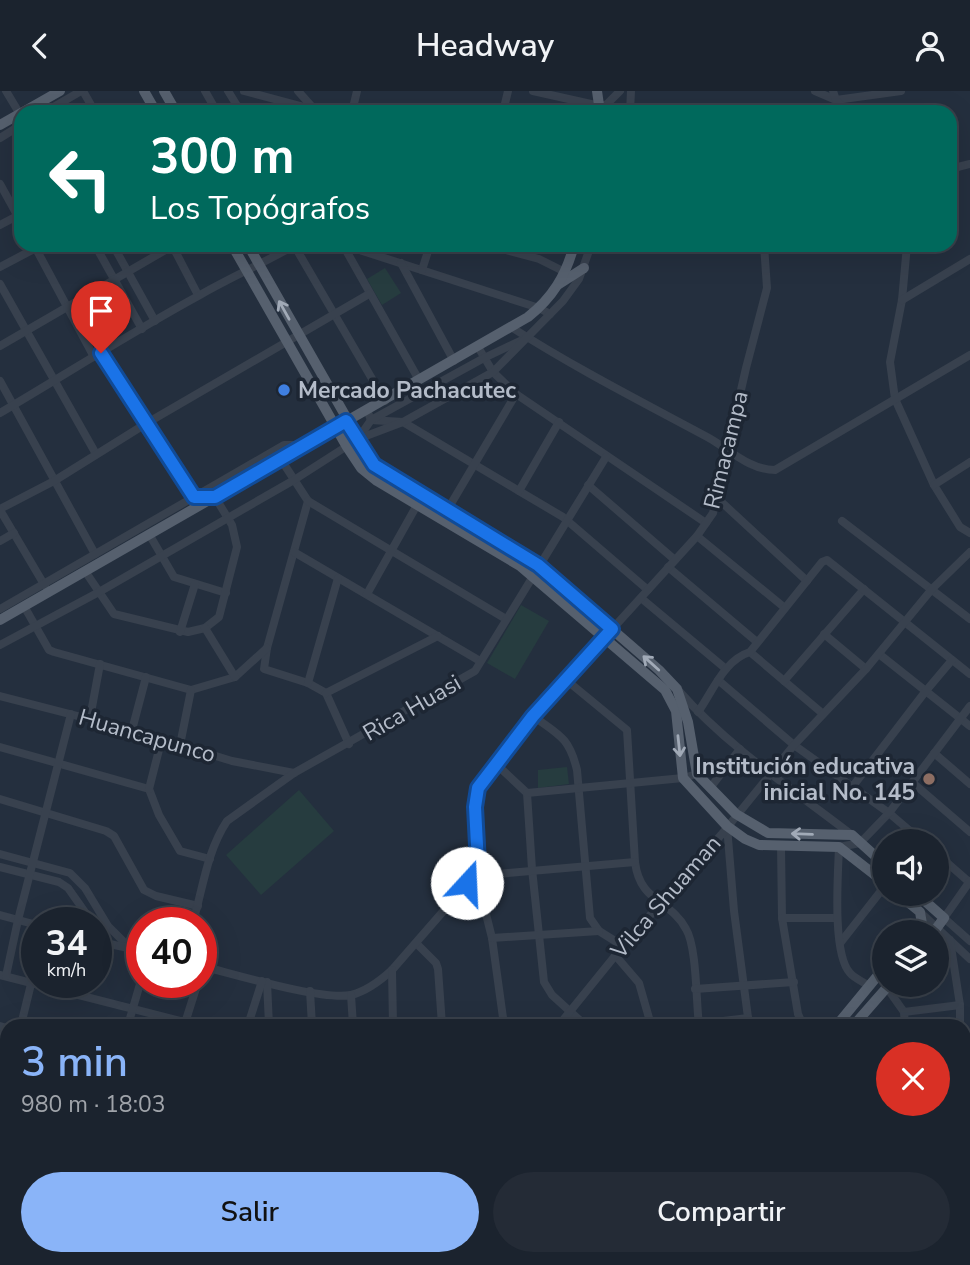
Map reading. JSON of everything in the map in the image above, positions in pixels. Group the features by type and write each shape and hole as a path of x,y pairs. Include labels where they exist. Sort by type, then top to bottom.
{"main road":[{"path":"41,105 60,91"},
{"path":"236,252 288,342 342,424 358,439 374,465 520,566 609,633 677,689 688,722 697,774 736,814 768,833 856,839 872,853"},
{"path":"252,252 298,335 342,424 347,447 367,474 417,505 444,515 538,565 609,633 665,689 673,703 683,778 727,826 752,842 839,848 872,875"},
{"path":"559,285 572,252"},
{"path":"0,620 24,606 46,588 85,571 280,458 342,424 369,415 385,401 539,308 559,285 584,268"},
{"path":"913,906 920,912 921,920"},
{"path":"930,906 944,918"},
{"path":"842,1019 872,981"},
{"path":"859,1019 878,997"}],"street":[{"path":"57,105 82,91"},
{"path":"244,91 296,105"},
{"path":"298,91 312,105"},
{"path":"533,91 585,105"},
{"path":"606,105 620,91"},
{"path":"814,91 834,95 901,91"},
{"path":"0,184 14,210"},
{"path":"0,267 26,252"},
{"path":"38,252 98,355 147,423 194,497"},
{"path":"99,252 142,329"},
{"path":"117,252 155,321"},
{"path":"0,347 161,252"},
{"path":"176,252 198,295"},
{"path":"0,413 198,295 283,252"},
{"path":"299,252 385,401"},
{"path":"348,252 419,380"},
{"path":"366,252 539,308 550,314"},
{"path":"422,270 428,252"},
{"path":"513,252 539,259 565,272"},
{"path":"0,645 228,518 358,439 403,422 493,372 550,314 579,279 588,252"},
{"name":"Rimacampa","path":"485,909 478,875 478,788 533,716 697,536 713,513 767,288 764,252"},
{"path":"906,252 902,300 890,362 895,399 934,485 960,527 970,533"},
{"path":"902,300 970,259"},
{"path":"401,263 440,340 454,361"},
{"path":"0,284 96,454"},
{"path":"46,588 0,509 54,481 147,423 369,294"},
{"path":"511,327 570,364 729,449 756,468 775,470 970,355"},
{"path":"358,439 369,415 527,338"},
{"path":"478,347 493,372 516,394 706,523"},
{"path":"0,381 95,554"},
{"path":"444,515 516,394"},
{"path":"369,415 403,422 566,520 648,590"},
{"path":"519,491 559,422"},
{"path":"0,609 46,588 95,554 284,445 295,445 298,449"},
{"name":"Rica Huasi","path":"198,906 210,859 220,832 228,821 294,773 475,671 531,575 606,457"},
{"path":"280,458 308,501 506,619"},
{"path":"934,485 970,463"},
{"path":"588,485 675,560"},
{"path":"85,571 114,614 180,632 195,632 205,628 219,617 237,547 236,535 215,497 194,497"},
{"path":"717,498 807,581"},
{"path":"308,501 267,648 264,669 308,683 326,694 349,744"},
{"path":"367,594 417,505"},
{"path":"842,521 970,619"},
{"path":"0,541 14,533"},
{"path":"149,534 174,577 226,593"},
{"path":"697,536 785,608"},
{"path":"293,552 480,661"},
{"name":"Vilca Shuaman","path":"564,1019 615,955 794,745 866,669 932,589 970,552"},
{"path":"698,712 726,669 750,652 822,562 827,560 970,674"},
{"path":"668,568 757,642"},
{"path":"308,683 338,578"},
{"path":"180,632 195,585"},
{"path":"784,681 864,589"},
{"path":"641,598 726,669"},
{"path":"24,606 50,650 191,690 235,677 267,648"},
{"path":"205,628 235,677"},
{"path":"824,634 866,669"},
{"path":"326,694 438,636"},
{"path":"750,652 822,713"},
{"path":"879,654 970,726"},
{"path":"853,786 952,660"},
{"path":"90,718 100,664"},
{"path":"132,730 146,677"},
{"path":"565,679 627,730 638,880 643,888 681,921 689,935 698,1019"},
{"path":"718,680 794,745 908,829"},
{"path":"677,689 698,712 740,748 856,839"},
{"path":"180,745 191,690"},
{"name":"Huancapunco","path":"0,696 162,738 232,761 294,773"},
{"path":"868,985 850,973 845,964 836,918 839,848 856,839 889,813 970,706"},
{"path":"21,981 3,975 71,714"},
{"path":"533,716 565,740 570,747 577,770 590,918 599,931 623,946"},
{"path":"162,738 149,789 159,815 180,851 210,859"},
{"path":"0,747 149,789"},
{"path":"710,788 740,748"},
{"path":"934,753 970,784"},
{"path":"496,764 527,793 544,982 552,995 579,1019"},
{"path":"527,793 683,778 697,774"},
{"path":"913,783 970,832"},
{"path":"0,799 114,836 144,890 156,896 198,906"},
{"path":"727,826 734,911 749,1019"},
{"path":"781,846 782,918 800,1019"},
{"path":"0,854 71,873 79,880 108,926 126,944"},
{"path":"217,971 329,995 351,995 377,983 392,970 467,883 478,875 635,862"},
{"path":"949,864 970,882 944,918 970,941"},
{"path":"0,867 59,882 68,888 81,907"},
{"path":"467,883 485,909 503,1019"},
{"path":"841,942 872,901"},
{"path":"920,912 927,920"},
{"path":"0,915 21,921"},
{"path":"782,918 836,918"},
{"path":"492,939 599,931"},
{"path":"950,940 970,959"},
{"path":"950,940 960,1019"},
{"path":"416,943 436,963 442,1019"},
{"path":"615,955 639,983 649,1019"},
{"path":"392,970 393,1019"},
{"path":"250,1019 265,982"},
{"path":"265,982 268,1019"},
{"path":"695,989 794,982"},
{"path":"310,991 312,1019"},
{"path":"351,995 353,1019"},
{"path":"895,997 904,1012 905,1019"},
{"path":"23,1019 28,998"},
{"path":"86,998 169,1019"},
{"path":"130,1019 136,998"},
{"path":"187,1019 193,998"},
{"path":"904,1012 960,1005"}],"green space":[{"path":"385,268 401,293 382,305 367,279"},
{"path":"521,605 549,621 515,679 487,663"},
{"path":"567,767 569,784 538,788 538,770"},
{"path":"299,790 334,831 261,895 226,855"}],"place":[{"name":"Mercado Pachacutec","path":"284,390"},
{"name":"Institución educativa inicial No. 145","path":"929,779"}],"route":[{"path":"101,353 194,497 215,497 346,421 374,465 538,565 612,629 533,716 478,788 475,820 479,856 474,876 467,883"}]}
